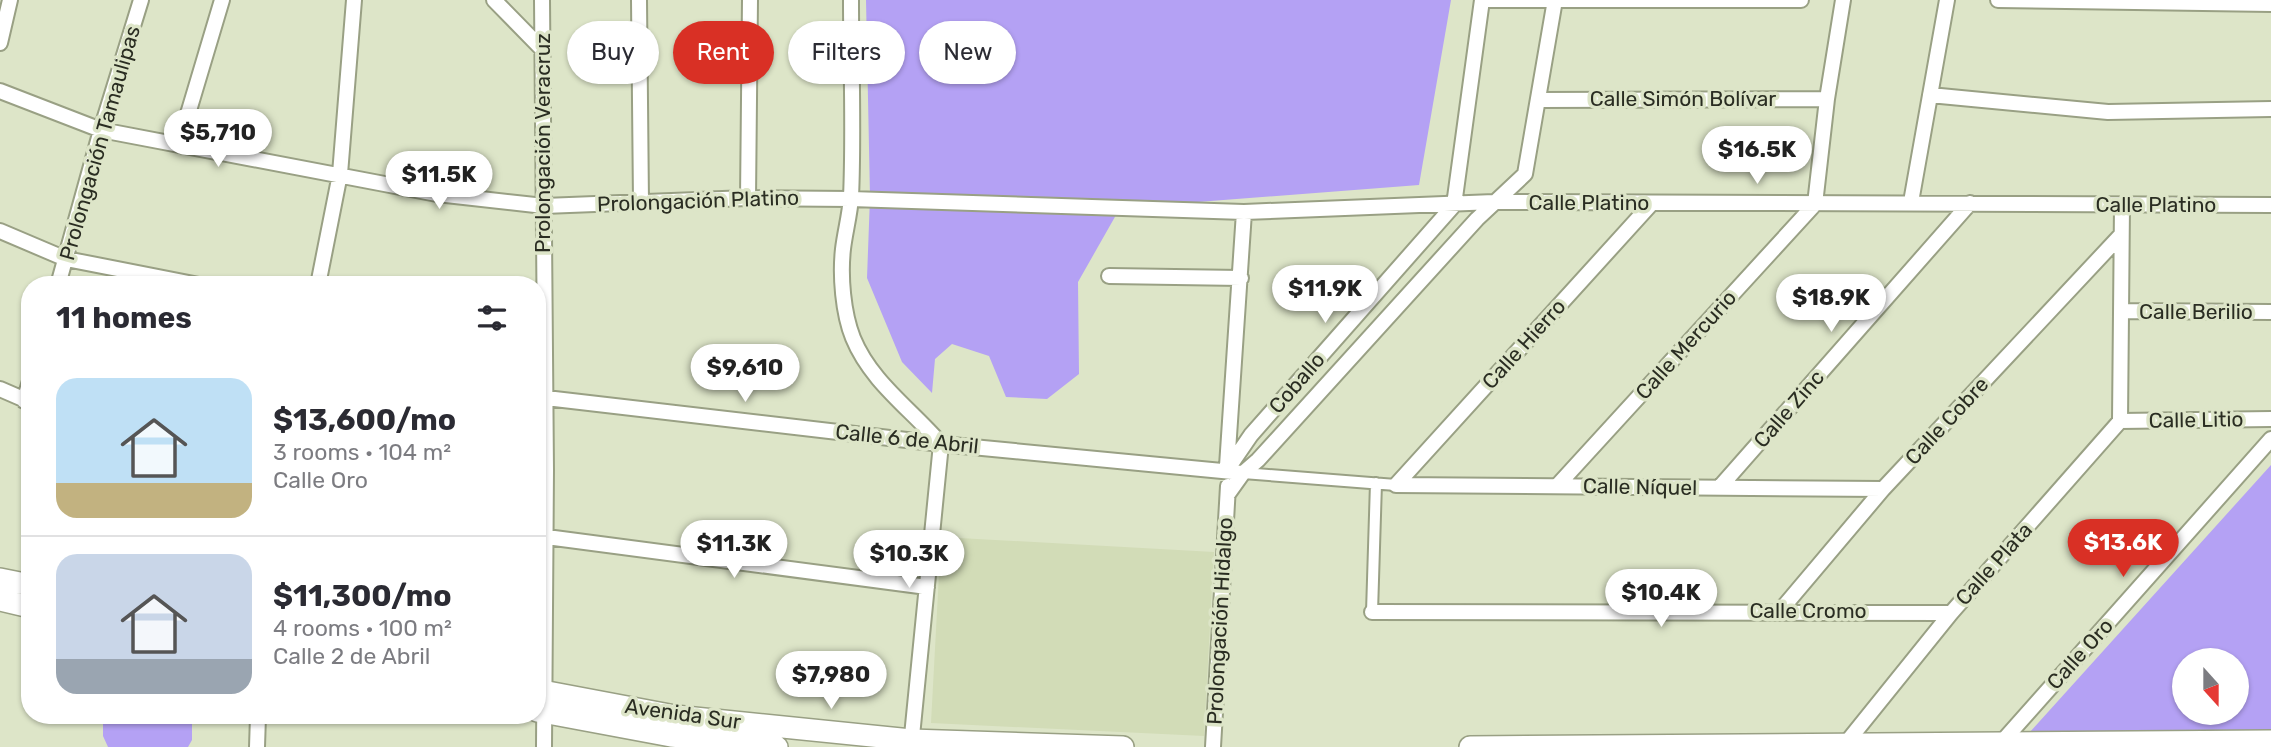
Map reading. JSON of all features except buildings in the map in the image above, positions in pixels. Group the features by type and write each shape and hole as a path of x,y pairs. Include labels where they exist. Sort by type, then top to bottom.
{"main road":[{"path":"0,579 21,583"},
{"path":"0,600 21,605"},
{"name":"Avenida Sur","path":"546,703 911,744 1123,747"},
{"name":"Avenida Sur","path":"546,703 671,736 777,747"},
{"path":"1470,747 2271,741"}],"street":[{"path":"0,43 10,0"},
{"name":"Prolongación Tamaulipas","path":"60,276 141,0"},
{"path":"178,144 222,0"},
{"path":"320,276 340,174 354,0"},
{"path":"494,0 543,50"},
{"name":"Prolongación Veracruz","path":"542,0 545,276"},
{"path":"639,0 641,202"},
{"path":"748,198 750,0"},
{"path":"851,0 851,199 842,252 844,298 853,338 871,369 889,393 919,418 941,444 911,744"},
{"path":"1454,205 1482,0 1801,0"},
{"path":"1815,204 1827,99 1843,0"},
{"path":"1911,201 1947,0"},
{"path":"1998,0 2271,4"},
{"name":"Coballo","path":"1243,473 1258,460 1477,219 1525,174 1555,1"},
{"name":"Prolongación Platino","path":"0,91 101,131 437,194 544,206 748,198 1244,212"},
{"path":"1930,95 2108,112 2271,109"},
{"name":"Calle Simón Bolívar","path":"1539,100 1827,99"},
{"name":"Calle Platino","path":"1244,212 1494,202 1815,204 1911,201 2122,206 2271,205"},
{"name":"Calle Hierro","path":"1396,485 1652,203"},
{"name":"Calle Zinc","path":"1719,488 1970,203"},
{"name":"Calle Mercurio","path":"1557,486 1815,204"},
{"name":"Coballo","path":"1227,470 1251,436 1454,205"},
{"path":"2120,421 2122,206"},
{"name":"Prolongación Hidalgo","path":"1213,747 1244,212"},
{"path":"0,231 65,259 153,276"},
{"name":"Calle Cobre","path":"1780,611 1883,489 2120,236"},
{"path":"1109,276 1241,278"},
{"name":"Calle Berilio","path":"2122,311 2271,312"},
{"path":"0,389 21,398"},
{"name":"Calle 6 de Abril","path":"546,398 941,444 1243,473"},
{"name":"Calle Litio","path":"2120,421 2271,419"},
{"name":"Calle Plata","path":"1843,746 1951,612 2120,421"},
{"path":"1231,424 1251,436"},
{"name":"Calle Oro","path":"2001,743 2271,439"},
{"path":"1243,473 1396,485"},
{"name":"Prolongación Hidalgo","path":"1228,494 1243,473"},
{"path":"1372,612 1377,483"},
{"name":"Calle Níquel","path":"1396,485 1883,489"},
{"path":"546,537 926,587"},
{"name":"Calle Cromo","path":"1372,612 1951,612"},
{"path":"257,747 258,724"},
{"name":"Prolongación Veracruz","path":"542,724 544,747"}],"shaded area":[{"path":"866,0 1451,0 1419,185 1120,208 1078,282 1079,374 1047,399 1006,397 989,356 952,344 935,359 932,393 902,362 867,278 870,197 868,84 905,84 905,21 866,21"},
{"path":"2271,465 2271,740 2021,742"},
{"path":"941,537 1214,552 1204,736 931,723"},
{"path":"103,724 192,724 192,740 188,747 108,747 103,736"}]}
